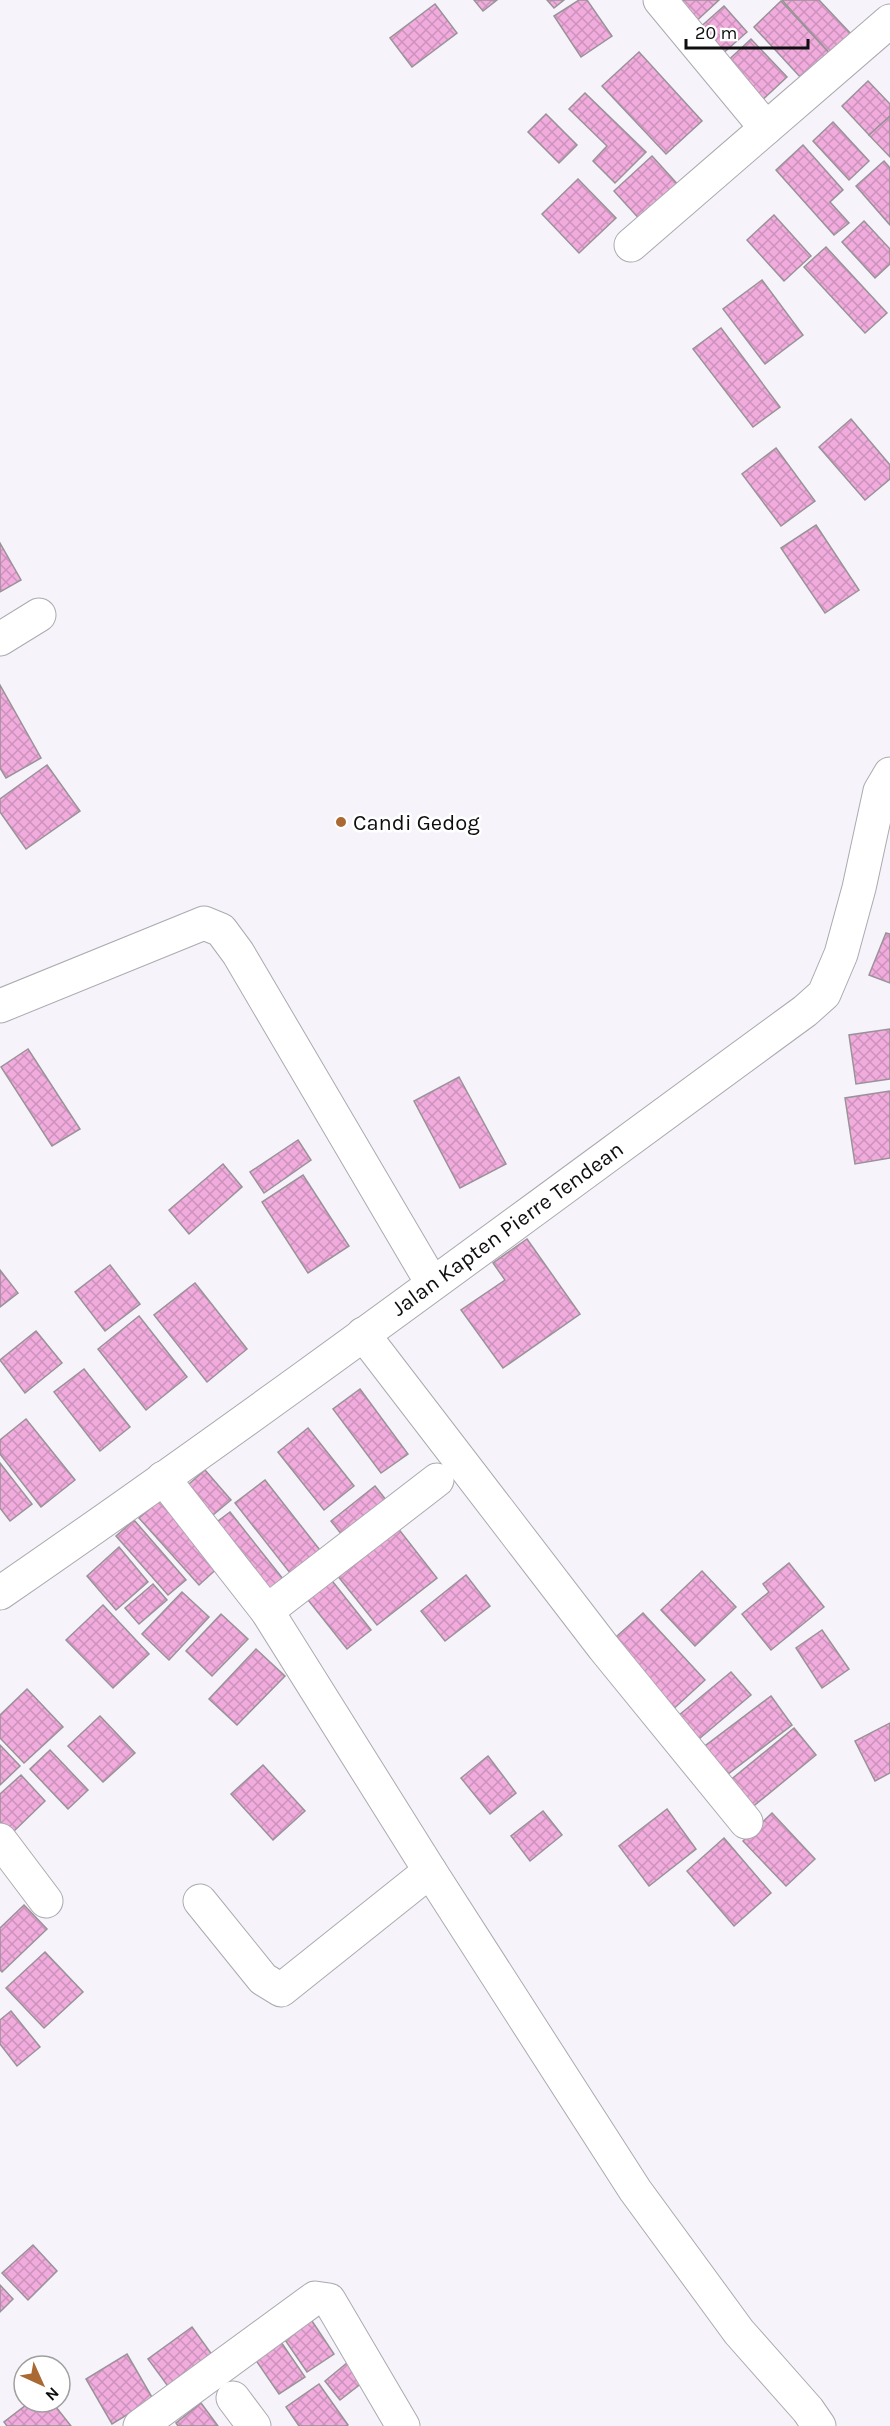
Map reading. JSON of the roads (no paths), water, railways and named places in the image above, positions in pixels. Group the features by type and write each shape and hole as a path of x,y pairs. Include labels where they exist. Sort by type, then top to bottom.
{"street":[{"path":"660,0 766,128"},
{"path":"631,245 890,21"},
{"path":"0,639 39,615"},
{"name":"Jalan Kapten Pierre Tendean","path":"0,1593 273,1402 815,1002 841,954 859,888 879,791 890,774"},
{"path":"2,999 204,923 221,930 238,953 432,1283"},
{"path":"363,1334 604,1648 746,1822"},
{"path":"163,1478 267,1611 430,1871 635,2190 740,2332 808,2410 819,2426"},
{"path":"267,1611 437,1480"},
{"path":"0,1840 46,1901"},
{"path":"200,1900 263,1979 281,1990 430,1871"},
{"path":"140,2426 315,2298 328,2300 403,2426"},
{"path":"233,2398 254,2426"}],"place":[{"name":"Candi Gedog","path":"341,822"}]}
